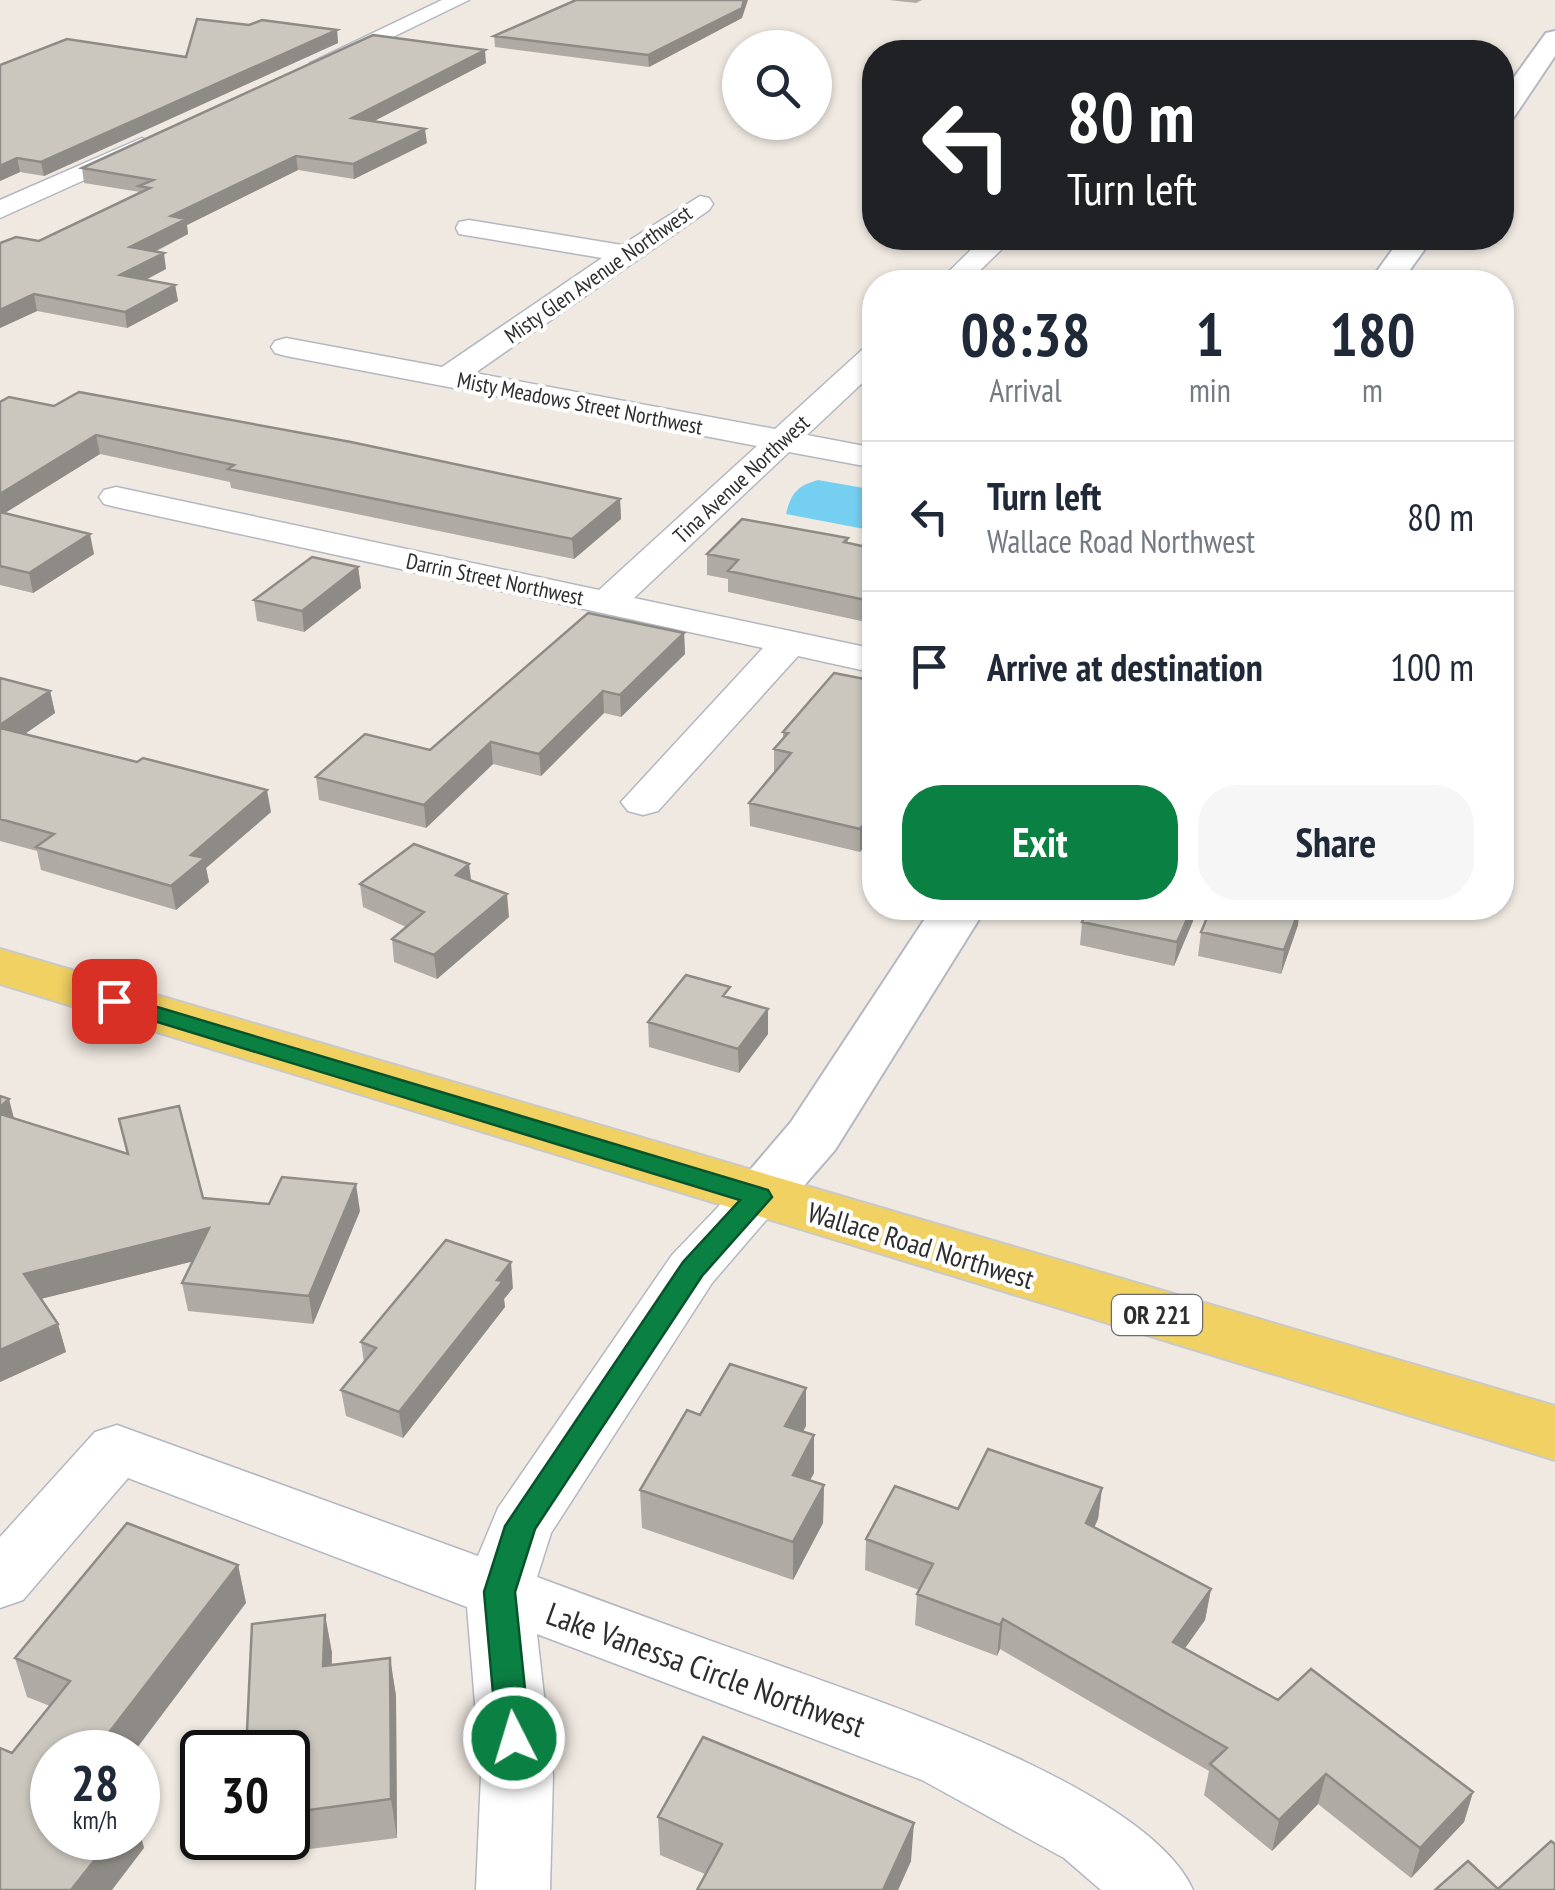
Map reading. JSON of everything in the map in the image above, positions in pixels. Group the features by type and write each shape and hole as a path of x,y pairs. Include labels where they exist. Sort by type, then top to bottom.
{"main road":[{"name":"Wallace Road Northwest","path":"0,966 759,1197 1555,1432"}],"street":[{"path":"291,77 459,0"},
{"path":"1514,97 1555,38"},
{"path":"0,210 168,134"},
{"name":"Misty Glen Avenue Northwest","path":"448,378 700,204"},
{"path":"469,228 626,254"},
{"path":"965,270 987,250"},
{"name":"Misty Meadows Street Northwest","path":"286,347 862,456"},
{"name":"Tina Avenue Northwest","path":"607,603 862,366"},
{"name":"Darrin Street Northwest","path":"116,497 862,658"},
{"path":"644,802 790,642"},
{"path":"513,1890 517,1775 500,1592 520,1526 692,1269 813,1136 951,920"},
{"name":"Lake Vanessa Circle Northwest","path":"0,1581 117,1449 947,1758 1090,1835 1156,1890"}],"water":[{"path":"818,480 862,488 862,529 786,514 796,491"}],"building":[{"path":"576,0 744,0 742,8 648,55 494,36"},
{"path":"197,19 249,25 262,20 337,30 41,162 17,158 0,166 0,65 67,39 186,57"},
{"path":"373,35 485,50 352,118 425,129 353,164 296,156 171,216 186,219 130,247 164,253 120,275 175,285 125,312 34,294 0,310 0,243 16,237 39,241 150,188 139,186 153,180 82,168"},
{"path":"79,392 351,442 620,499 572,539 228,469 234,465 96,435 0,494 0,402 9,397 54,406"},
{"path":"0,512 90,534 29,573 0,566"},
{"path":"742,519 848,538 844,542 862,546 862,599 728,571 738,560 707,554"},
{"path":"312,557 358,567 302,611 254,600"},
{"path":"588,613 684,633 620,695 603,691 539,754 491,742 424,805 316,777 365,734 430,750"},
{"path":"834,673 862,678 860,829 749,803 791,753 774,749 788,733 783,732"},
{"path":"0,678 50,691 0,725"},
{"path":"0,728 137,762 143,758 267,790 191,855 205,858 171,886 36,847 54,834 0,819"},
{"path":"414,844 469,864 456,875 507,894 434,955 392,939 424,912 360,884"},
{"path":"1083,920 1187,920 1177,942"},
{"path":"1206,920 1295,920 1284,950 1201,932"},
{"path":"686,975 730,987 723,996 768,1009 738,1049 648,1022"},
{"path":"179,1106 203,1198 269,1204 282,1177 356,1184 309,1296 182,1283 209,1228 24,1274 58,1324 0,1350 0,1114 128,1154 119,1119"},
{"path":"446,1240 511,1262 497,1280 503,1281 399,1412 341,1390 376,1348 361,1342"},
{"path":"730,1364 806,1388 785,1426 814,1435 793,1475 824,1485 793,1542 640,1490 687,1410 700,1415"},
{"path":"988,1449 1102,1488 1086,1523 1211,1589 1173,1642 1278,1700 1311,1669 1473,1792 1420,1848 1326,1774 1279,1820 1210,1764 1227,1748 1003,1619 1000,1625 917,1594 933,1564 866,1539 895,1486 958,1509"},
{"path":"127,1523 238,1565 111,1730 31,1730 70,1681 15,1658"},
{"path":"325,1615 323,1666 390,1658 391,1799 310,1810 310,1730 247,1730 252,1624"},
{"path":"30,1731 30,1860 95,1860 71,1890 0,1890 0,1748 12,1753"},
{"path":"703,1737 914,1823 883,1890 697,1890 722,1844 658,1817"},
{"path":"1551,1841 1555,1844 1555,1890 1435,1890 1468,1861 1498,1889"}],"route":[{"path":"114,1001 759,1197 692,1269 520,1526 500,1592 514,1738"}]}
